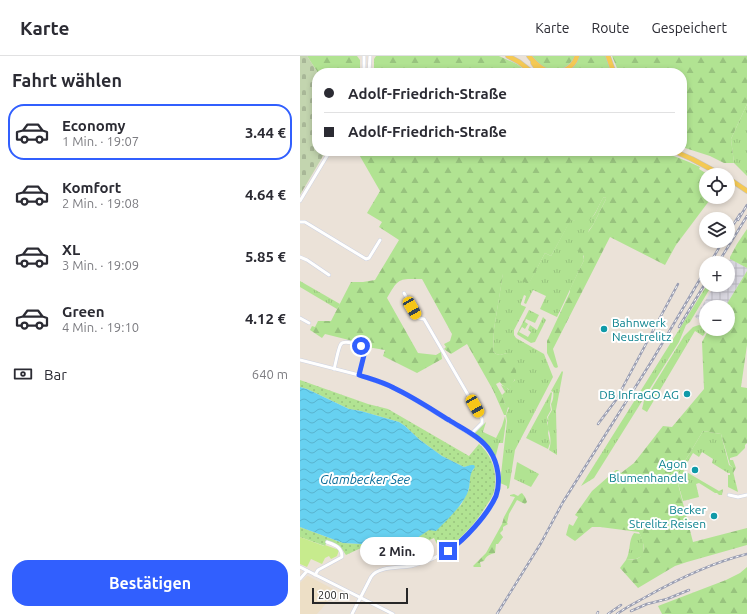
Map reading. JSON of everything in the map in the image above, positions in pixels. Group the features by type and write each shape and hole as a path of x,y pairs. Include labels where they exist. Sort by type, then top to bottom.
{"main road":[{"path":"508,56 527,68"},
{"path":"529,56 542,68"},
{"path":"529,56 537,68"},
{"path":"568,68 575,61 577,56"},
{"path":"608,56 612,68"},
{"path":"685,156 710,168"},
{"path":"735,183 747,191"}],"street":[{"path":"364,56 364,68"},
{"path":"369,68 370,56"},
{"path":"300,201 327,156"},
{"path":"300,222 305,222 366,259 369,258 380,240"},
{"path":"300,257 329,275"},
{"path":"404,294 418,318 424,319 482,419 482,423 471,434"},
{"path":"300,318 309,323"},
{"path":"334,369 340,345 347,342 361,346 364,349 365,352 359,375"},
{"path":"300,360 359,375 383,383 399,391 471,434 487,447 492,454 496,466 498,476 496,496 475,527 452,549 425,562 413,566 382,569 374,572 352,614"},
{"path":"729,495 738,497 747,495"},
{"path":"315,575 318,570 342,557 339,548 327,542"},
{"path":"300,567 393,614"},
{"path":"300,579 307,571"}],"shaded area":[{"path":"735,262 747,268 747,271 735,291"},
{"path":"711,292 734,292 729,300 706,300"},
{"path":"699,311 699,320 695,317"},
{"path":"307,576 337,591 317,614 300,614 300,583"}],"green space":[{"path":"300,56 307,56 315,68 312,68 312,156 323,156 300,195"},
{"path":"307,56 357,56 360,60 360,68 315,68"},
{"path":"376,56 499,56 517,64 522,68 374,68 374,59"},
{"path":"532,56 575,56 567,66 563,68 544,68"},
{"path":"579,56 607,56 611,68 567,68"},
{"path":"612,56 747,56 747,104 731,139 734,163 724,163 710,156 687,149 687,68 617,68"},
{"path":"747,104 747,176 734,163 731,139"},
{"path":"360,156 674,156 700,167 699,204 707,204 701,212 699,212 699,214 676,245 665,265 610,237 553,349 558,367 556,368 554,367 547,353 547,341 584,260 584,256 578,249 593,225 606,198 604,197 590,220 571,220 551,256 545,253 529,284 503,274 494,329 493,351 500,355 507,353 510,355 516,370 514,381 510,390 500,382 496,384 505,404 508,405 506,415 504,415 493,390 467,344 451,354 444,349 446,347 444,344 450,341 452,334 422,279 404,279 400,281 394,286 387,298 418,353 436,355 441,352 442,359 417,373 383,356 385,350 373,348 368,349 365,344 325,334 322,338 310,330 312,326 315,327 318,321 331,321 351,282 375,280 399,240 379,227 382,222 367,213 380,191"},
{"path":"604,197 606,199 589,230 583,254 584,260 557,317 540,309 546,296 533,290 526,304 524,303 526,296 524,295 521,303 521,305 526,307 514,330 514,335 516,338 544,354 553,377 515,450 509,488 507,489 507,486 500,483 507,421 506,415 509,408 505,404 502,395 505,392 501,385 509,390 511,384 515,380 507,353 500,355 493,351 494,329 503,273 529,283 545,253 551,256 571,219 575,221 586,221 590,219"},
{"path":"747,229 747,268 735,262 735,256 731,256"},
{"path":"747,271 747,345 741,387 747,388 747,443 745,448 737,456 730,458 730,460 733,460 736,468 733,473 721,434 703,431 676,476 693,542 747,528 747,545 675,566 638,588 620,568 626,560 633,560 642,556 644,548 639,532 592,527 575,541 566,535 569,524 573,526 578,517 575,515 592,491 616,470 621,473 634,463 663,426 672,427 704,389 702,342 705,336 735,336 735,300 729,300"},
{"path":"300,281 340,304 337,309 300,287"},
{"path":"703,292 708,292 703,300 699,300 699,307 690,322 686,325 679,342 594,478 581,486"},
{"path":"529,310 539,315 535,323 526,319 525,322 528,324 525,329 522,327 519,332 528,337 531,332 528,330 530,325 537,330 543,317 546,320 535,342 531,343 517,334"},
{"path":"699,325 699,334 695,331 647,412 642,409 644,401 684,336 693,327"},
{"path":"562,371 556,410 557,455 549,450 551,441 548,417 552,410 551,404 553,400 553,392 551,391"},
{"path":"300,380 368,404 388,409 469,456 479,444 491,460 495,472 495,485 494,492 482,513 472,526 460,538 441,552 434,538 410,547 374,549 361,548 346,555 340,546 327,541 325,546 300,537 300,527 343,543 379,545 422,534 461,505 469,489 470,473 474,469 473,465 464,467 442,456 399,422 349,409 300,387"},
{"path":"551,392 551,410 547,417 550,443 548,449 526,438"},
{"path":"505,416 506,421 503,443 499,443 495,456 488,446 476,436 475,433 486,422 483,432 496,438"},
{"path":"703,431 721,434 729,465 732,467 738,492 728,487 728,475 730,475 730,473 712,463 713,459 702,452 699,457 693,453 683,470 719,491 723,489 722,495 715,493 699,483 696,484 699,497 683,501 676,476"},
{"path":"517,462 539,474 531,487 514,479"},
{"path":"522,493 527,502 525,504 517,500 509,514 508,524 503,527 503,530 500,533 503,537 498,544 496,544 495,553 488,556 484,561 480,562 481,567 474,567 473,566 486,553 502,524 504,517 515,497 510,495 514,494 518,496"},
{"path":"634,533 640,534 643,541 644,554 636,559 626,560 629,553 631,539"},
{"path":"300,537 339,550 337,556 331,559 329,556 325,558 322,564 311,559 307,567 300,564"},
{"path":"747,567 747,614 662,614 658,606 726,580 740,573"}],"water":[{"name":"Glambecker See","path":"300,387 349,409 399,422 442,456 464,467 474,465 475,467 471,474 467,494 461,504 436,531 429,530 411,542 379,545 343,543 300,527"}],"railway":[{"path":"738,220 747,205"},
{"path":"735,222 740,214"},
{"path":"722,256 747,216"},
{"path":"714,256 719,248"},
{"path":"497,614 541,543 563,502 653,359 699,281"},
{"path":"598,424 616,400 678,284"},
{"path":"679,327 700,292"},
{"path":"617,614 656,591 681,579 720,562 747,554"},
{"path":"631,611 689,590"},
{"path":"608,614 621,605"}],"place":[{"name":"Bahnwerk Neustrelitz","path":"604,329"},
{"name":"DB InfraGO AG","path":"687,394"},
{"name":"Agon Blumenhandel","path":"695,470"},
{"name":"Becker Strelitz Reisen","path":"714,516"}],"route":[{"path":"361,346 365,351 359,375 378,381 407,395 471,434 480,440 490,450 494,459 497,470 497,493 475,527 458,544 448,551"}]}
